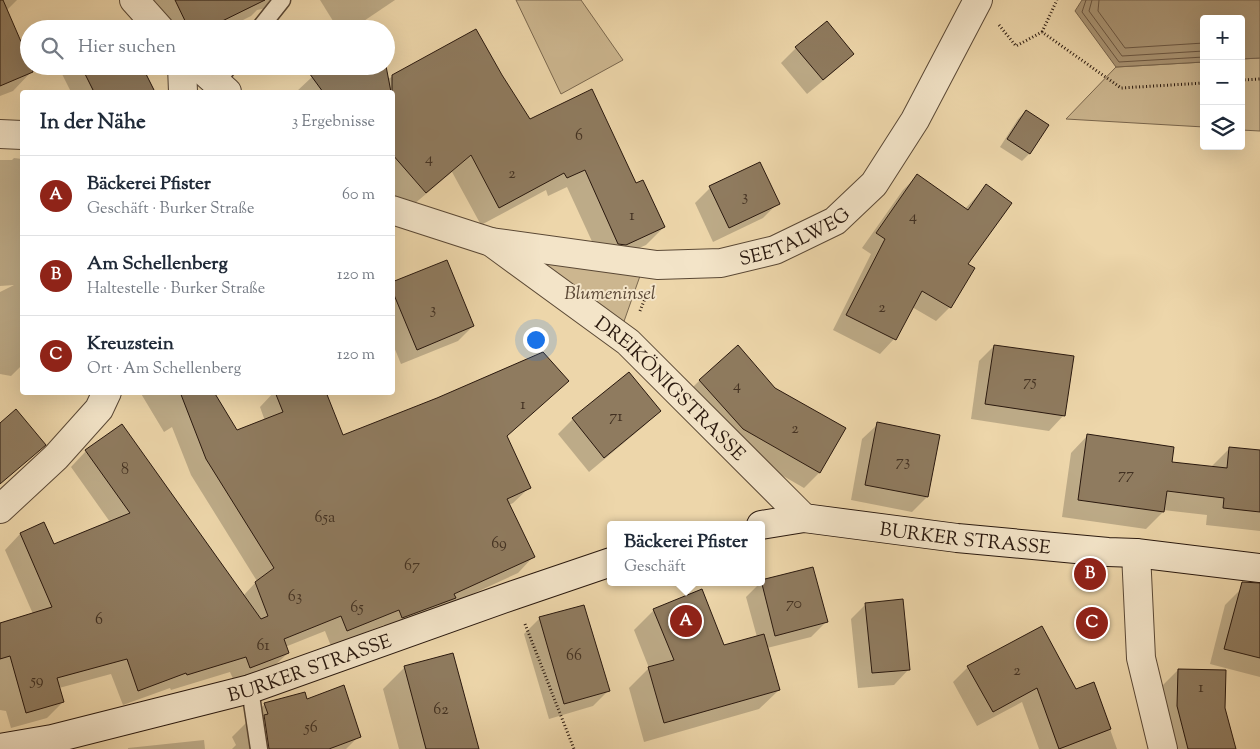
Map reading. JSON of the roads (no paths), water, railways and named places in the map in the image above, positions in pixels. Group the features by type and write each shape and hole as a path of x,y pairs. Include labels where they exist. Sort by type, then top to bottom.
{"street":[{"path":"134,0 152,20"},
{"name":"SEETALWEG","path":"491,242 657,265 720,263 775,250 835,221 874,184 915,120 978,0"},
{"path":"182,75 183,90"},
{"path":"0,134 20,135"},
{"name":"DREIKÖNIGSTRASSE","path":"395,211 491,242 628,342 804,518"},
{"path":"0,509 68,443 99,409 106,395"},
{"name":"BURKER STRASSE","path":"765,524 804,518 957,538 1136,553 1260,568"},
{"path":"1136,553 1141,658 1163,749"},
{"name":"BURKER STRASSE","path":"0,748 52,739 250,689 607,563"}],"lane":[{"path":"266,20 282,0"},
{"path":"250,689 259,749"}],"water":[{"path":"1082,0 1260,0 1260,58 1245,59 1245,15 1200,15 1200,62 1116,67 1075,11"}],"place":[{"name":"Am Schellenberg","path":"1090,574"},
{"name":"Bäckerei Pfister","path":"686,621"},
{"name":"Kreuzstein","path":"1092,623"}],"park label":[{"name":"Blumeninsel","path":"610,292"}]}
